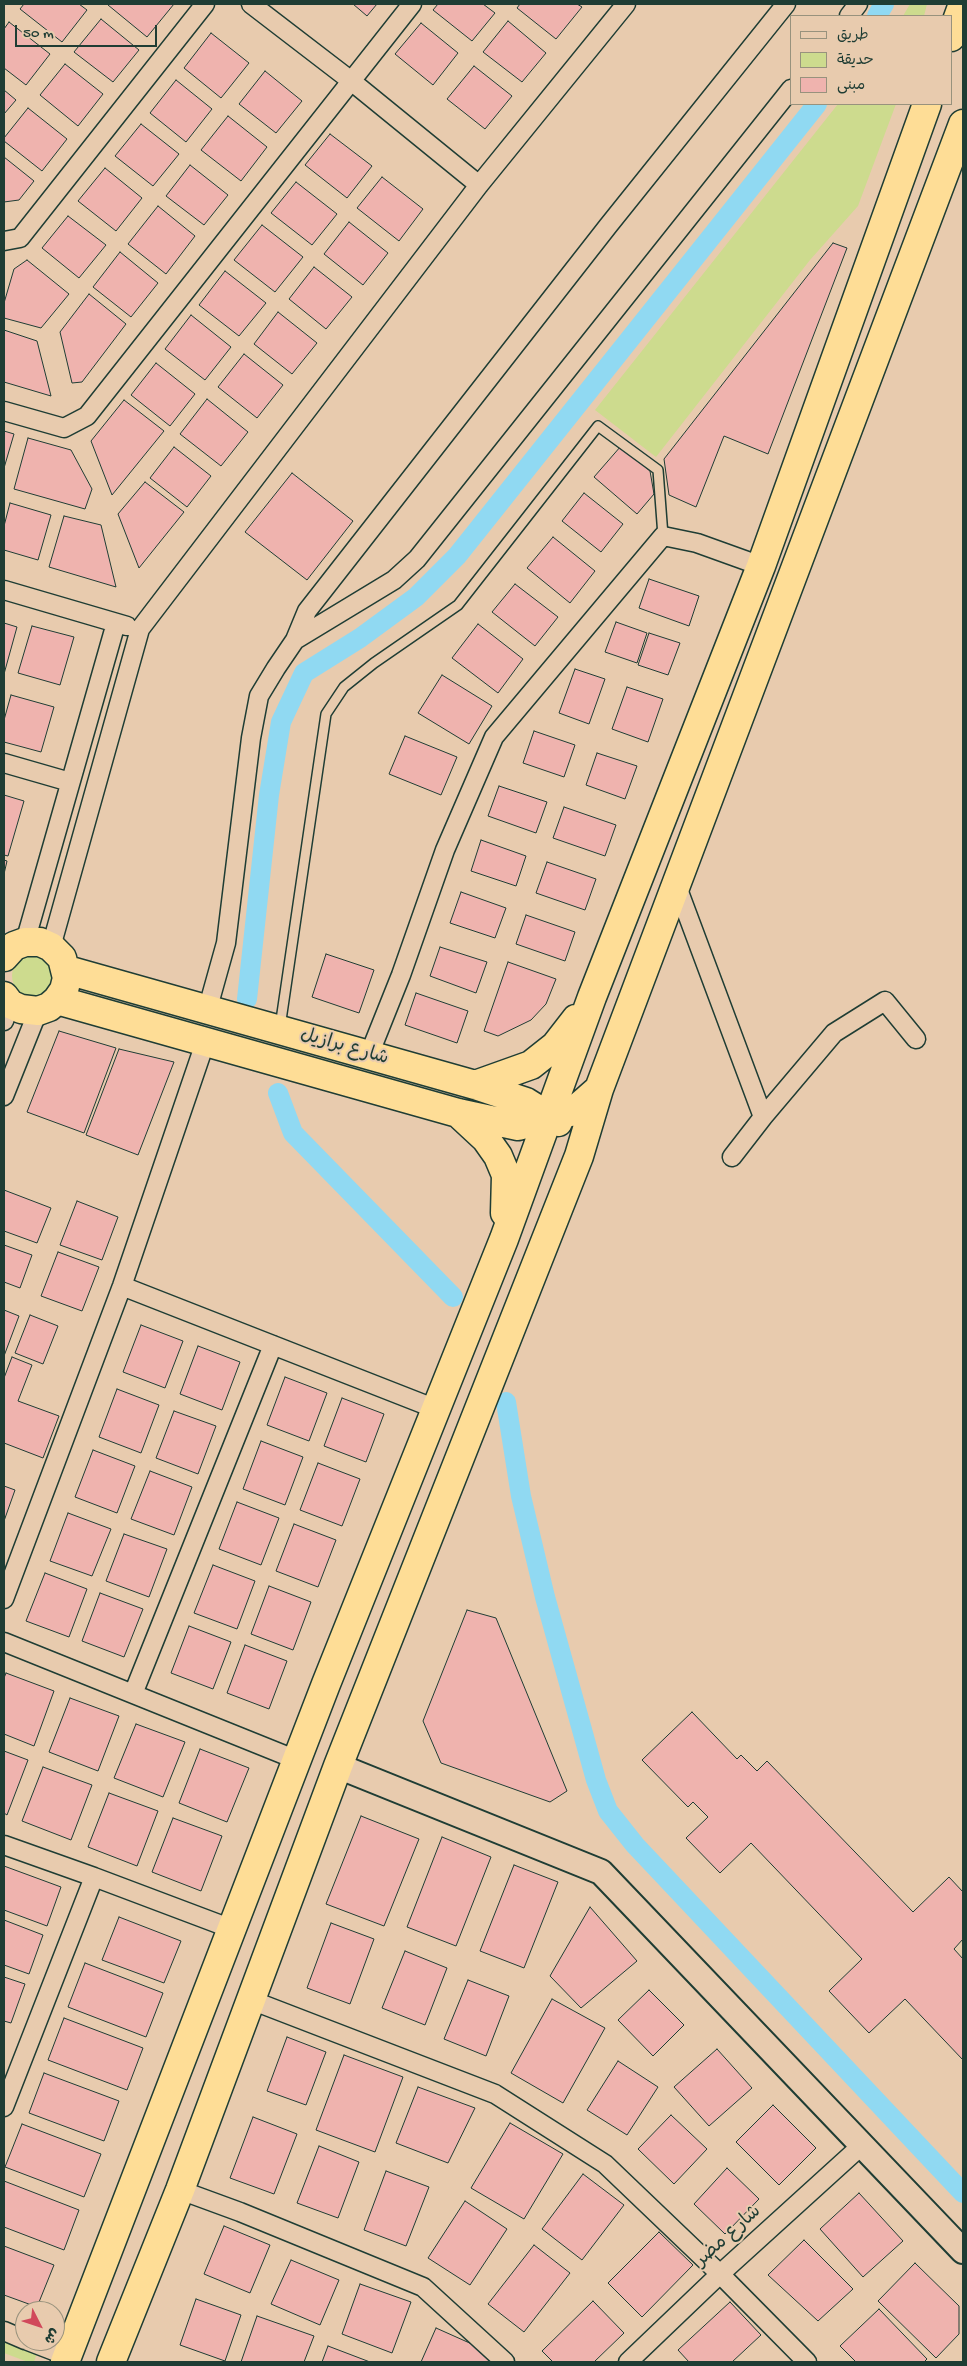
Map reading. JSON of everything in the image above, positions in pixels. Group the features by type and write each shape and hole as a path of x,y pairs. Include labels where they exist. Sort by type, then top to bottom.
{"highway":[{"path":"952,35 963,4"},
{"path":"72,2360 232,1929 504,1238 592,998 761,566 927,105"},
{"path":"112,2362 180,2190 338,1766 579,1156 599,1089 963,124"},
{"path":"14,949 40,942 51,947 62,958 67,970 64,990 48,1005"},
{"name":"شارع برازيل","path":"67,970 475,1085 526,1102 566,1129 579,1156"},
{"path":"475,1085 531,1064 555,1046 592,998"},
{"name":"شارع برازيل","path":"6,1007 21,1009 48,1005 205,1043 458,1113 486,1139 498,1156 506,1175 504,1238"},
{"path":"458,1113 518,1126 574,1110 599,1089"}],"main road":[{"path":"338,1766 601,1872 963,2251"}],"street":[{"path":"4,241 20,238 205,4"},
{"path":"251,4 350,80 479,185"},
{"path":"4,411 64,428 87,416 350,80 412,4"},
{"path":"51,947 140,628 479,185 626,4"},
{"path":"207,1010 226,943 251,738 260,696 295,640 307,611 608,226 786,4"},
{"path":"850,15 858,4"},
{"path":"295,640 394,580 418,559 790,90"},
{"path":"369,1055 401,975 445,850 494,737 663,536 697,543 761,566"},
{"path":"4,590 116,623 140,628"},
{"path":"14,949 70,782 116,623"},
{"path":"4,763 70,782"},
{"path":"676,884 763,1117"},
{"path":"732,1157 834,1033 885,1001 916,1039"},
{"path":"4,1096 48,1005"},
{"path":"4,1599 122,1286 205,1043"},
{"path":"122,1286 436,1409"},
{"path":"133,1694 273,1345"},
{"path":"4,1642 297,1760"},
{"path":"4,1845 232,1929"},
{"path":"4,2107 94,1877"},
{"path":"251,2000 495,2094 605,2164 720,2274 807,2362"},
{"name":"شارع مضر","path":"628,2362 720,2274 862,2146"},
{"path":"180,2190 240,2212 424,2288 504,2362"},
{"path":"52,2351 72,2360"}],"lane":[{"path":"280,1029 326,714 344,687 374,663 458,605 598,426 658,470 663,536"}],"green space":[{"path":"910,4 927,4 924,15 904,15"},
{"path":"837,105 896,105 858,206 810,260 656,457 595,410"},
{"path":"36,956 43,959 49,965 52,976 51,984 43,993 36,996 28,996 21,993 13,984 12,972 15,965 24,957"},
{"path":"4,2341 15,2345 15,2351 37,2353 34,2362 28,2362 4,2353"}],"building":[{"path":"24,4 79,4 87,10 62,42 20,9"},
{"path":"109,4 174,4 147,37"},
{"path":"353,4 377,4 367,16"},
{"path":"438,4 483,4 495,13 472,41 433,10"},
{"path":"520,4 577,4 582,7 556,39 517,8"},
{"path":"101,19 139,50 113,82 74,52"},
{"path":"508,21 546,53 522,82 483,52"},
{"path":"9,22 50,54 26,85 4,68 4,29"},
{"path":"421,23 458,53 433,85 395,54"},
{"path":"211,33 249,63 221,98 184,68"},
{"path":"65,64 103,94 78,126 40,95"},
{"path":"474,66 512,96 485,129 447,99"},
{"path":"265,71 302,101 276,133 239,104"},
{"path":"176,80 212,109 186,142 150,113"},
{"path":"4,90 16,100 4,114"},
{"path":"28,108 67,139 42,171 4,141 4,138"},
{"path":"228,116 267,147 241,181 201,150"},
{"path":"141,124 179,154 153,186 115,156"},
{"path":"330,134 372,166 347,198 305,165"},
{"path":"4,157 34,181 19,200 4,202"},
{"path":"190,165 228,195 204,225 166,196"},
{"path":"105,168 142,198 116,231 78,201"},
{"path":"382,177 423,209 399,241 357,208"},
{"path":"296,182 337,214 312,245 271,213"},
{"path":"158,206 195,236 166,274 128,244"},
{"path":"68,216 106,245 79,278 42,248"},
{"path":"349,222 388,253 363,285 324,254"},
{"path":"262,225 303,257 275,292 234,260"},
{"path":"833,243 847,248 768,454 724,436 696,507 669,495 664,459"},
{"path":"120,252 158,283 131,317 93,287"},
{"path":"27,260 69,294 41,328 4,318 4,303 14,269"},
{"path":"314,267 352,297 326,329 289,299"},
{"path":"225,271 266,303 239,336 199,305"},
{"path":"89,294 126,324 82,382 72,383 60,332"},
{"path":"278,312 317,343 292,374 254,344"},
{"path":"191,315 231,347 205,380 165,349"},
{"path":"4,330 37,341 51,396 4,382"},
{"path":"244,354 283,385 257,418 218,387"},
{"path":"156,363 195,394 170,426 131,395"},
{"path":"207,399 248,432 221,466 180,434"},
{"path":"124,400 164,431 112,495 91,441"},
{"path":"4,431 14,434 4,468"},
{"path":"28,438 71,450 92,489 85,509 14,489"},
{"path":"621,446 650,471 654,494 637,514 594,477"},
{"path":"174,447 211,476 187,507 150,478"},
{"path":"292,473 353,521 307,580 245,532"},
{"path":"145,482 184,512 139,568 118,514"},
{"path":"584,493 623,524 601,552 562,521"},
{"path":"10,503 51,515 38,560 4,550 4,526"},
{"path":"64,516 101,525 116,587 49,567"},
{"path":"553,537 595,571 570,603 527,568"},
{"path":"649,579 699,596 689,626 639,608"},
{"path":"515,584 558,617 535,646 492,612"},
{"path":"616,622 647,633 637,663 605,652"},
{"path":"4,623 17,627 4,674"},
{"path":"478,624 523,659 498,693 452,658"},
{"path":"32,626 74,637 60,685 18,673"},
{"path":"649,633 680,643 668,675 638,665"},
{"path":"575,669 605,679 589,724 559,713"},
{"path":"442,675 492,706 469,744 418,713"},
{"path":"627,687 663,699 648,742 612,729"},
{"path":"11,695 54,707 41,752 4,742 4,720"},
{"path":"534,731 575,745 564,777 523,763"},
{"path":"405,736 457,757 441,795 389,774"},
{"path":"597,753 637,766 625,799 586,785"},
{"path":"499,786 547,802 536,833 488,816"},
{"path":"4,795 24,801 8,856 4,855"},
{"path":"564,807 616,825 605,856 553,838"},
{"path":"481,840 526,856 516,886 471,871"},
{"path":"4,860 7,861 4,874"},
{"path":"547,862 596,879 585,910 536,893"},
{"path":"461,892 506,908 495,938 450,923"},
{"path":"526,915 575,932 565,961 516,944"},
{"path":"440,947 487,962 476,993 430,976"},
{"path":"326,954 374,970 359,1013 312,997"},
{"path":"508,962 556,979 546,1004 531,1020 498,1036 484,1031"},
{"path":"416,993 468,1011 457,1043 405,1025"},
{"path":"59,1031 116,1048 84,1133 27,1112"},
{"path":"119,1049 174,1062 138,1155 86,1135"},
{"path":"4,1190 51,1208 37,1243 4,1231"},
{"path":"77,1201 118,1217 102,1260 60,1245"},
{"path":"4,1245 32,1255 20,1288 4,1282"},
{"path":"58,1252 99,1267 82,1311 41,1296"},
{"path":"4,1310 19,1316 4,1356"},
{"path":"30,1315 58,1326 43,1364 15,1353"},
{"path":"141,1325 183,1341 165,1388 123,1372"},
{"path":"198,1346 240,1362 222,1410 180,1394"},
{"path":"12,1357 32,1365 18,1401 59,1416 43,1458 4,1443 4,1378"},
{"path":"285,1377 327,1393 309,1441 267,1425"},
{"path":"117,1389 159,1405 141,1453 99,1437"},
{"path":"342,1398 384,1414 366,1462 324,1446"},
{"path":"174,1411 216,1426 198,1474 156,1458"},
{"path":"261,1441 303,1457 285,1505 243,1489"},
{"path":"93,1450 135,1466 117,1513 75,1497"},
{"path":"318,1463 360,1479 342,1526 300,1510"},
{"path":"150,1471 192,1487 174,1535 131,1519"},
{"path":"4,1486 15,1490 4,1521"},
{"path":"237,1502 279,1518 261,1565 219,1549"},
{"path":"68,1513 111,1529 92,1576 50,1561"},
{"path":"294,1524 336,1540 318,1587 276,1571"},
{"path":"124,1534 167,1549 149,1597 106,1581"},
{"path":"213,1565 255,1581 237,1629 194,1613"},
{"path":"45,1573 87,1589 69,1637 26,1621"},
{"path":"269,1586 311,1602 293,1650 251,1634"},
{"path":"100,1593 143,1609 124,1657 82,1641"},
{"path":"467,1610 496,1618 567,1791 550,1802 441,1763 423,1721"},
{"path":"189,1626 231,1642 213,1689 171,1673"},
{"path":"245,1645 287,1661 269,1709 227,1693"},
{"path":"6,1673 54,1691 34,1746 4,1734 4,1678"},
{"path":"70,1698 119,1716 98,1771 49,1752"},
{"path":"692,1712 737,1759 741,1755 757,1771 767,1761 913,1912 949,1877 963,1892 963,1939 954,1949 963,1959 963,2060 905,1999 869,2033 829,1991 862,1959 751,1843 720,1873 686,1838 708,1817 693,1802 688,1807 642,1760"},
{"path":"136,1724 185,1742 163,1797 114,1778"},
{"path":"200,1749 249,1768 227,1822 179,1803"},
{"path":"4,1751 28,1760 7,1815 4,1813"},
{"path":"43,1767 92,1785 71,1840 22,1821"},
{"path":"109,1793 158,1811 137,1866 88,1847"},
{"path":"361,1816 419,1839 384,1926 326,1904"},
{"path":"173,1818 222,1836 201,1891 152,1872"},
{"path":"442,1837 491,1857 456,1946 407,1927"},
{"path":"514,1865 558,1882 524,1968 480,1951"},
{"path":"4,1866 61,1887 47,1926 4,1910"},
{"path":"590,1907 637,1961 581,2008 550,1976"},
{"path":"119,1917 181,1941 164,1983 102,1960"},
{"path":"4,1920 43,1935 29,1974 4,1965"},
{"path":"331,1923 374,1939 350,2004 307,1988"},
{"path":"405,1951 447,1968 425,2025 382,2008"},
{"path":"85,1963 163,1993 146,2037 68,2007"},
{"path":"4,1977 25,1984 11,2023 4,2021"},
{"path":"468,1980 509,1996 486,2056 444,2039"},
{"path":"649,1990 684,2025 653,2056 618,2020"},
{"path":"552,1999 605,2028 563,2103 511,2073"},
{"path":"64,2018 143,2048 127,2090 48,2060"},
{"path":"287,2037 326,2052 306,2105 267,2091"},
{"path":"717,2049 752,2088 709,2126 674,2087"},
{"path":"344,2055 403,2077 375,2152 316,2130"},
{"path":"618,2061 658,2087 627,2135 587,2110"},
{"path":"44,2073 119,2101 104,2141 29,2113"},
{"path":"418,2087 475,2108 448,2163 396,2143"},
{"path":"773,2105 816,2148 779,2185 736,2142"},
{"path":"671,2115 707,2149 674,2184 638,2149"},
{"path":"253,2117 297,2134 274,2194 230,2178"},
{"path":"510,2123 563,2154 524,2219 471,2188"},
{"path":"22,2124 101,2154 84,2197 5,2167"},
{"path":"319,2146 359,2162 338,2218 297,2203"},
{"path":"727,2168 759,2199 725,2234 694,2204"},
{"path":"386,2171 429,2187 406,2246 364,2230"},
{"path":"583,2174 624,2205 582,2260 542,2229"},
{"path":"4,2181 79,2210 64,2250 4,2227"},
{"path":"859,2193 903,2241 863,2277 820,2229"},
{"path":"465,2201 507,2229 470,2285 428,2258"},
{"path":"224,2226 270,2245 250,2293 204,2274"},
{"path":"659,2232 693,2265 642,2317 608,2283"},
{"path":"804,2240 853,2289 818,2321 768,2275"},
{"path":"534,2245 570,2273 524,2332 488,2304"},
{"path":"4,2246 54,2265 39,2301 20,2301 4,2295"},
{"path":"291,2260 339,2280 320,2325 271,2304"},
{"path":"915,2263 959,2306 959,2334 936,2358 878,2301"},
{"path":"360,2284 411,2302 392,2353 342,2334"},
{"path":"196,2299 241,2315 225,2361 180,2345"},
{"path":"593,2301 624,2333 594,2362 553,2362 542,2351"},
{"path":"730,2302 761,2335 732,2362 689,2362 678,2350"},
{"path":"879,2309 927,2359 924,2362 856,2362 840,2346"},
{"path":"257,2316 314,2336 304,2362 241,2362"},
{"path":"436,2328 492,2353 488,2362 421,2362"},
{"path":"328,2346 370,2362 322,2362"}],"waterway":[{"path":"878,15 884,4"},
{"path":"247,999 269,795 281,722 304,673 360,638 416,597 457,556 816,105"},
{"path":"278,1093 293,1133 453,1297"},
{"path":"506,1402 521,1496 545,1597 596,1780 608,1811 635,1845 963,2193"}]}
